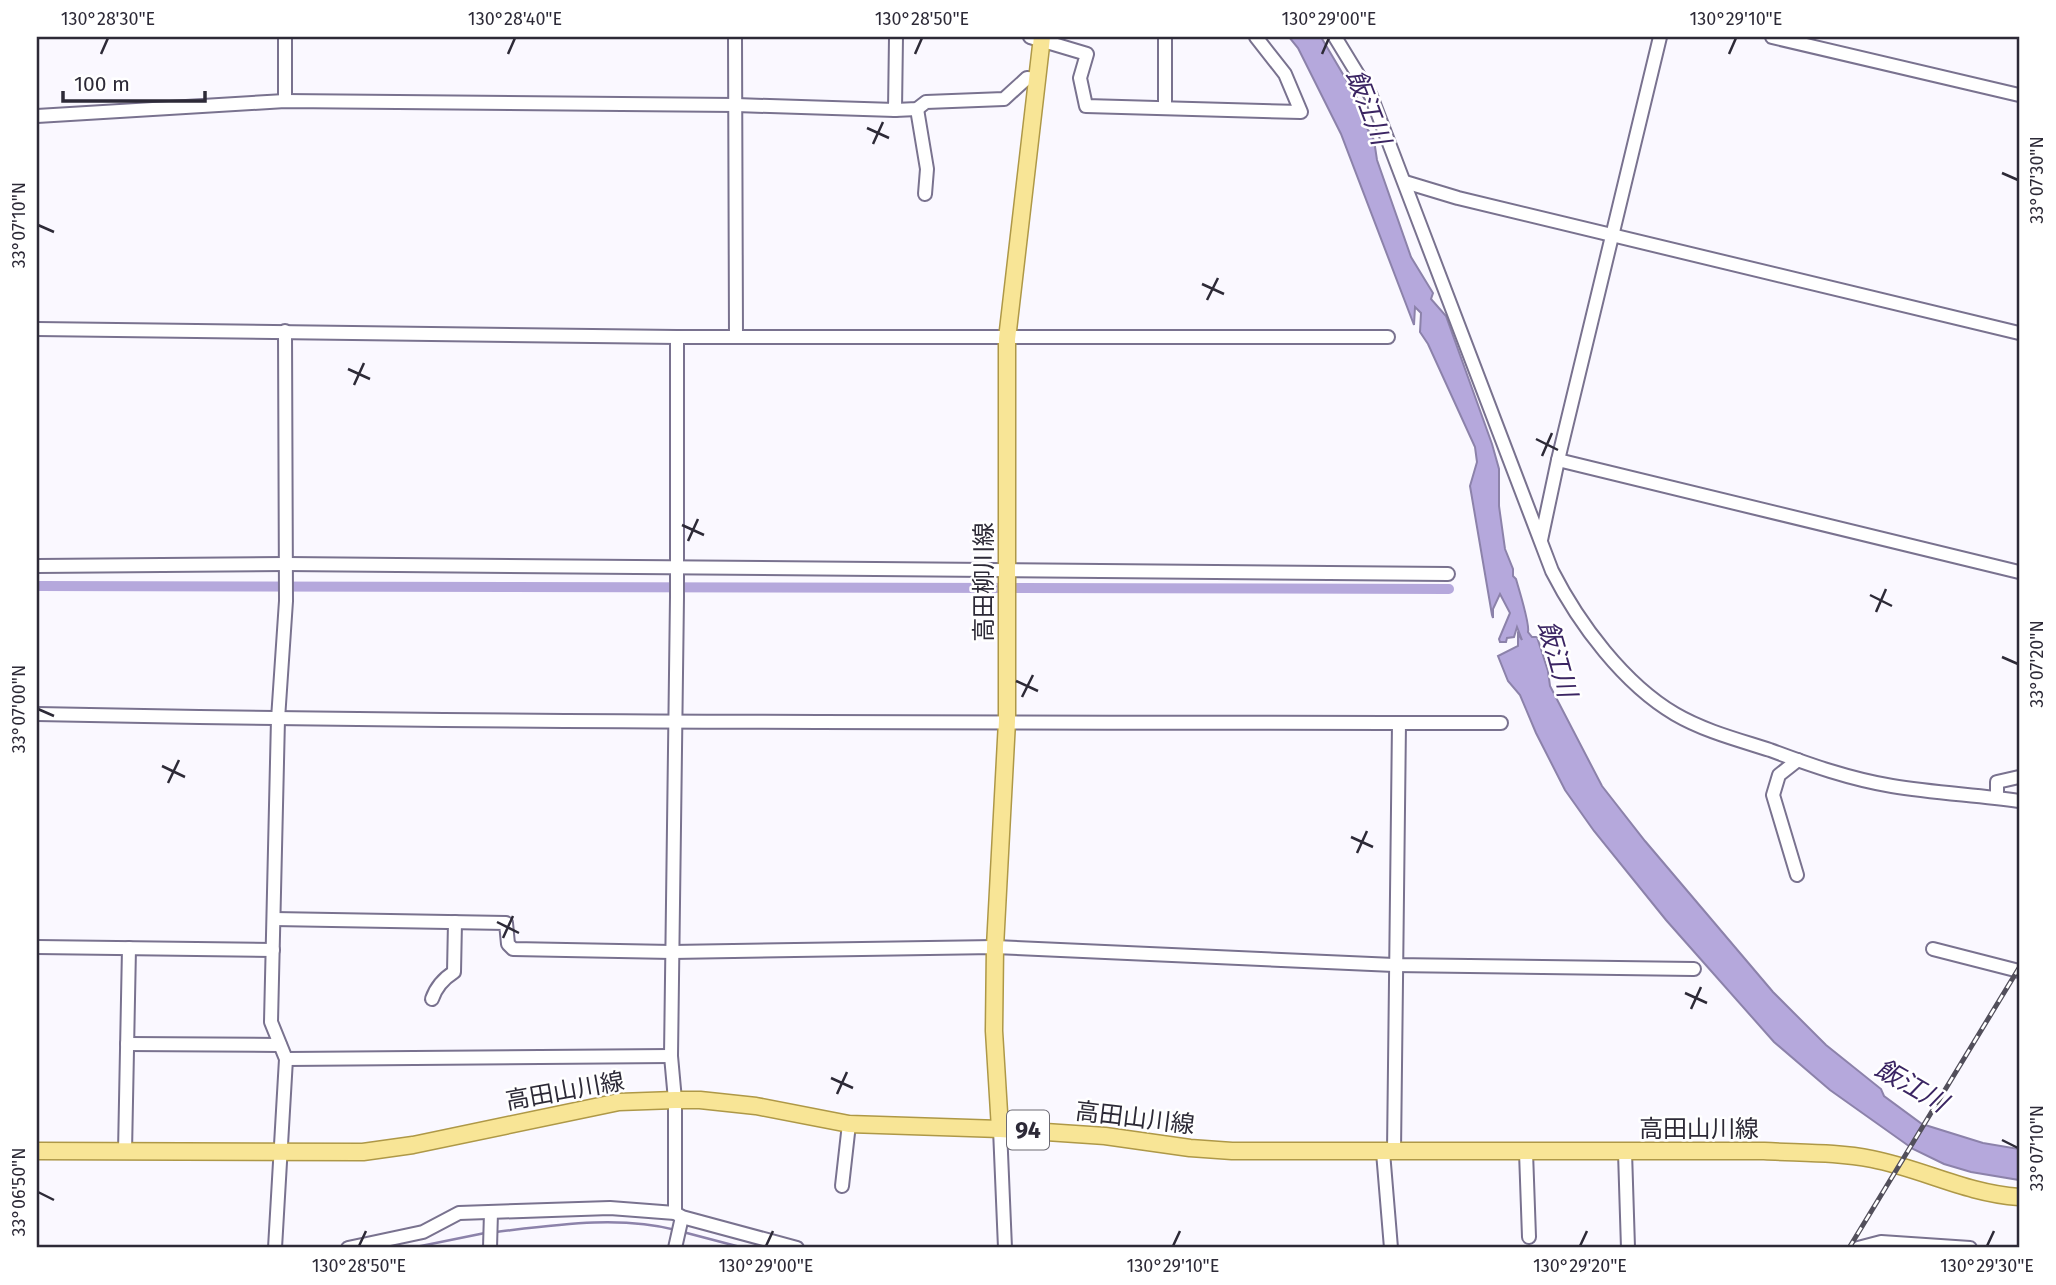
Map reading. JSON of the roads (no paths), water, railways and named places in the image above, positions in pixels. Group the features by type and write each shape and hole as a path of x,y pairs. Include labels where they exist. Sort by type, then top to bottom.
{"main road":[{"name":"高田柳川線","path":"1000,1129 994,1031 995,947 1007,721 1007,339 1038,79 1035,38"},
{"name":"高田山川線","path":"37,1152 363,1152 413,1145 619,1102 675,1100 755,1106 849,1124 1105,1136 1232,1152 1764,1151 1843,1155 1875,1160 1954,1185 2019,1197"}],"street":[{"path":"285,37 285,101"},
{"path":"735,37 736,337"},
{"path":"895,110 896,37"},
{"path":"1165,37 1166,108"},
{"path":"1035,38 1087,54 1080,78 1086,106 1301,112 1285,74 1256,37"},
{"path":"1335,37 1371,96 1552,571 1576,612 1626,676 1676,715 1699,726 1798,760 1891,786 2019,801"},
{"path":"1541,540 1660,37"},
{"path":"1772,37 2019,95"},
{"path":"37,116 285,101 736,105 895,110 917,109 926,102 1004,99 1027,78 1038,79"},
{"path":"917,109 925,147 925,194"},
{"path":"1405,181 1458,198 2019,333"},
{"path":"37,329 1007,339 1388,337"},
{"path":"275,1248 286,1059 271,1022 278,719 286,601 285,331"},
{"path":"675,1248 679,1215 671,1056 671,952 676,723 677,337"},
{"path":"1558,460 2019,572"},
{"path":"37,566 1448,574"},
{"path":"37,715 676,723 1501,723"},
{"path":"1391,1248 1389,1152 1399,723"},
{"path":"1797,875 1773,795 1779,775 1798,760"},
{"path":"1997,797 1997,782 2019,777"},
{"path":"274,919 506,923 508,944 513,949 671,952 995,947 1394,965 1694,969"},
{"path":"432,999 436,990 454,972 455,922"},
{"path":"37,947 273,950"},
{"path":"125,1152 129,948"},
{"path":"1933,949 2019,971"},
{"path":"127,1044 280,1045"},
{"path":"286,1059 671,1056"},
{"path":"842,1185 849,1124"},
{"path":"1000,1129 1005,1248"},
{"path":"1526,1152 1529,1237"},
{"path":"1625,1152 1628,1248"},
{"path":"348,1248 423,1232 459,1213 610,1209 679,1215 797,1248"},
{"path":"490,1248 491,1212"},
{"path":"1858,1248 1880,1245 1970,1248"}],"waterway":[{"path":"37,586 1449,589"},
{"path":"495,1232 609,1222 654,1225 676,1230"},
{"path":"683,1232 744,1248"},
{"path":"411,1248 485,1233"}],"railway":[{"path":"1849,1248 2019,968"}],"water label":[{"name":"飯江川","path":"1368,107"},
{"name":"飯江川","path":"1557,659"},
{"name":"飯江川","path":"1911,1086"}]}
